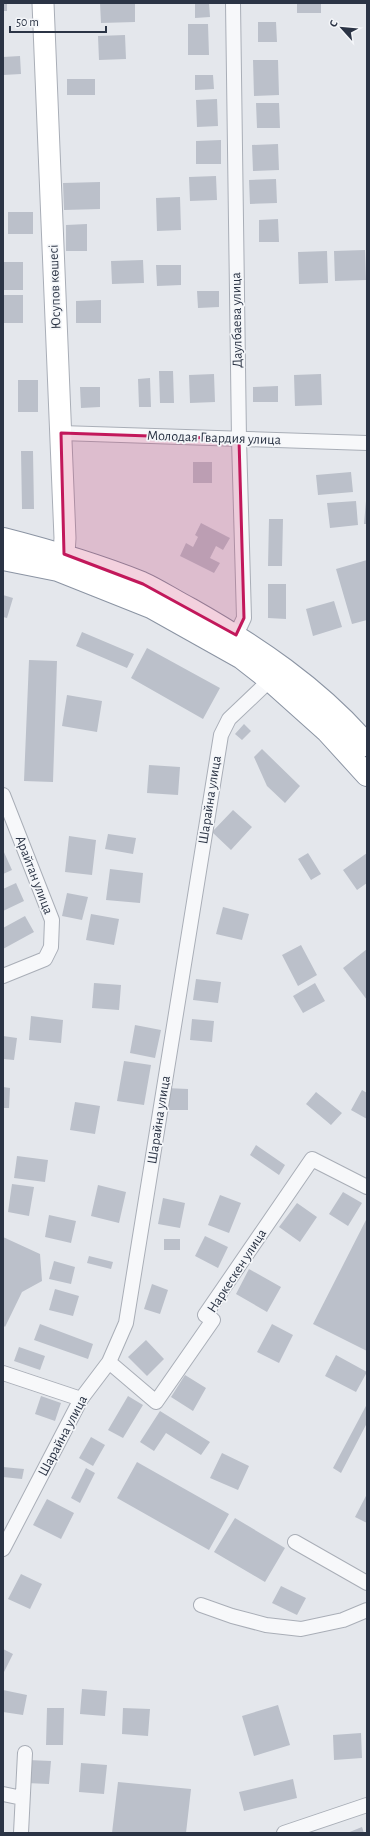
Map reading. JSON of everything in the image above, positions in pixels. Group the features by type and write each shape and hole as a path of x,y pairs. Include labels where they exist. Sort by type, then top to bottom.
{"highway":[{"path":"3,539 61,562 151,607 242,658 270,680 327,731 367,775"},
{"path":"3,559 61,562 143,584 236,635 303,682 350,726 367,746"}],"street":[{"name":"Юсупов көшесі","path":"42,3 65,538 61,562"},
{"name":"Даулбаева улица","path":"233,3 239,439 244,618 236,635"},
{"name":"Молодая Гвардия улица","path":"61,432 367,443"},
{"name":"Шарайна улица","path":"3,1550 81,1399 110,1362 126,1324 221,735 229,719 270,680"},
{"name":"Арайтан улица","path":"3,795 52,920 52,947 45,959 3,976"},
{"name":"Наркескен улица","path":"110,1362 156,1402 213,1320 205,1315 312,1159 367,1187"},
{"path":"3,1373 81,1399"},
{"path":"295,1542 367,1583"},
{"path":"200,1605 232,1616 266,1625 301,1629 343,1620 367,1610"},
{"path":"21,1833 25,1753"},
{"path":"3,1794 22,1798"},
{"path":"284,1833 367,1805"}],"highlighted area":[{"path":"61,433 239,439 244,618 236,635 143,584 64,554"}],"building":[{"path":"3,3 7,3 7,11 3,11"},
{"path":"100,3 135,3 135,22 101,23"},
{"path":"195,3 209,3 210,17 195,18"},
{"path":"297,3 321,3 321,13 297,13"},
{"path":"258,22 276,22 277,42 258,42"},
{"path":"188,24 208,24 209,55 188,55"},
{"path":"125,35 126,59 99,60 98,36"},
{"path":"20,56 21,74 3,75 3,57"},
{"path":"253,60 278,60 279,95 254,96"},
{"path":"195,75 213,75 214,89 195,90"},
{"path":"67,79 95,79 95,95 67,95"},
{"path":"217,99 218,126 197,127 196,100"},
{"path":"256,103 279,103 280,128 257,128"},
{"path":"221,140 221,164 196,164 196,141"},
{"path":"278,144 279,170 253,171 252,145"},
{"path":"216,176 217,200 190,201 189,177"},
{"path":"276,179 277,203 250,204 249,180"},
{"path":"100,182 100,209 64,210 63,183"},
{"path":"180,197 181,230 157,231 156,198"},
{"path":"8,212 33,212 33,234 8,234"},
{"path":"278,219 279,242 259,242 259,220"},
{"path":"87,224 87,251 66,251 66,225"},
{"path":"365,250 366,280 335,281 334,251"},
{"path":"327,251 328,283 299,284 298,252"},
{"path":"143,260 144,283 112,284 111,261"},
{"path":"3,262 23,262 23,290 3,290"},
{"path":"156,265 181,265 181,285 157,286"},
{"path":"197,291 219,291 219,307 198,308"},
{"path":"3,295 23,295 23,323 3,323"},
{"path":"101,300 101,323 76,323 76,301"},
{"path":"159,371 173,371 174,403 160,403"},
{"path":"214,374 215,402 190,403 189,375"},
{"path":"321,374 322,405 295,406 294,375"},
{"path":"150,378 151,407 139,407 138,379"},
{"path":"18,380 38,380 38,412 18,412"},
{"path":"278,386 278,402 253,402 253,387"},
{"path":"80,387 100,387 100,407 81,408"},
{"path":"21,451 33,451 34,509 22,509"},
{"path":"193,462 212,462 212,483 193,483"},
{"path":"351,472 353,492 318,495 316,475"},
{"path":"356,501 358,525 330,528 327,503"},
{"path":"366,501 367,524 364,524"},
{"path":"269,519 283,519 282,566 268,566"},
{"path":"201,523 230,538 223,550 216,546 210,558 220,563 214,573 180,556 186,543 193,547 198,537 195,535"},
{"path":"367,560 367,620 352,624 336,569"},
{"path":"268,584 286,584 286,619 268,618"},
{"path":"3,595 13,598 7,618 3,617"},
{"path":"334,601 342,627 313,636 306,609"},
{"path":"82,632 134,654 127,668 76,646"},
{"path":"147,648 220,688 203,719 131,678"},
{"path":"29,660 57,661 53,782 24,781"},
{"path":"67,695 102,701 97,732 62,726"},
{"path":"244,724 251,731 242,740 235,734"},
{"path":"262,749 300,786 285,803 267,786 254,757"},
{"path":"149,765 180,767 178,795 147,793"},
{"path":"233,810 252,827 231,850 212,832"},
{"path":"108,834 136,838 133,854 105,849"},
{"path":"69,836 96,840 92,875 65,872"},
{"path":"3,850 12,870 3,874"},
{"path":"308,853 321,874 311,880 298,859"},
{"path":"367,853 367,883 357,890 343,870"},
{"path":"110,869 143,873 140,903 106,900"},
{"path":"16,883 24,901 3,911 3,889"},
{"path":"67,893 88,897 82,920 62,916"},
{"path":"223,907 249,914 242,940 216,934"},
{"path":"91,914 119,919 114,945 86,940"},
{"path":"25,916 34,932 3,949 3,928"},
{"path":"301,945 317,975 298,986 282,955"},
{"path":"367,949 367,1000 343,968"},
{"path":"196,979 221,982 218,1003 193,1000"},
{"path":"94,983 121,985 119,1010 92,1008"},
{"path":"315,983 325,1001 303,1013 293,996"},
{"path":"31,1016 63,1020 61,1043 29,1040"},
{"path":"192,1019 214,1021 212,1042 190,1040"},
{"path":"135,1025 161,1030 155,1058 130,1053"},
{"path":"3,1036 17,1038 14,1060 3,1059"},
{"path":"124,1061 151,1065 144,1105 117,1101"},
{"path":"3,1087 10,1088 9,1108 3,1108"},
{"path":"166,1088 188,1089 188,1110 166,1110"},
{"path":"362,1090 367,1093 367,1119 351,1110"},
{"path":"316,1092 342,1113 331,1125 306,1104"},
{"path":"75,1102 100,1106 95,1134 70,1130"},
{"path":"256,1145 285,1165 279,1175 250,1155"},
{"path":"17,1156 48,1160 45,1182 14,1178"},
{"path":"12,1184 34,1187 29,1216 8,1212"},
{"path":"98,1185 126,1192 119,1223 91,1216"},
{"path":"343,1192 362,1203 348,1226 329,1214"},
{"path":"220,1195 241,1203 229,1233 208,1225"},
{"path":"163,1198 185,1203 180,1228 158,1224"},
{"path":"297,1203 317,1217 300,1242 279,1227"},
{"path":"49,1215 76,1221 71,1243 45,1237"},
{"path":"367,1218 367,1351 313,1324"},
{"path":"205,1236 228,1247 218,1268 195,1256"},
{"path":"3,1237 40,1254 42,1281 22,1292 5,1327 3,1325"},
{"path":"164,1239 180,1239 180,1250 164,1250"},
{"path":"89,1256 113,1262 111,1269 87,1263"},
{"path":"54,1261 75,1267 71,1284 49,1279"},
{"path":"249,1269 281,1287 267,1312 236,1294"},
{"path":"152,1284 168,1290 160,1314 144,1309"},
{"path":"55,1289 79,1296 73,1316 49,1310"},
{"path":"40,1324 93,1344 88,1359 34,1340"},
{"path":"272,1324 293,1335 279,1363 257,1352"},
{"path":"146,1340 164,1359 147,1376 128,1357"},
{"path":"19,1347 45,1356 40,1370 14,1361"},
{"path":"336,1355 367,1372 356,1392 325,1376"},
{"path":"185,1375 206,1388 193,1411 171,1397"},
{"path":"41,1396 61,1403 55,1421 35,1414"},
{"path":"128,1396 143,1405 123,1438 108,1430"},
{"path":"367,1404 367,1423 341,1473 333,1468"},
{"path":"160,1411 210,1442 201,1455 166,1433 154,1451 140,1442"},
{"path":"91,1437 105,1445 93,1466 79,1458"},
{"path":"222,1453 249,1466 238,1490 210,1478"},
{"path":"137,1462 229,1514 209,1550 117,1498"},
{"path":"3,1467 24,1469 22,1479 3,1477"},
{"path":"86,1468 95,1473 80,1503 71,1498"},
{"path":"367,1494 367,1523 355,1517"},
{"path":"47,1499 74,1513 61,1539 33,1525"},
{"path":"235,1518 285,1548 265,1582 214,1552"},
{"path":"21,1574 42,1584 30,1609 8,1599"},
{"path":"281,1586 306,1598 297,1615 272,1603"},
{"path":"3,1649 13,1654 3,1674"},
{"path":"82,1689 107,1691 105,1716 80,1714"},
{"path":"3,1690 27,1695 23,1715 3,1712"},
{"path":"278,1705 290,1745 254,1756 242,1716"},
{"path":"47,1708 64,1708 63,1745 46,1745"},
{"path":"123,1708 150,1709 148,1736 122,1734"},
{"path":"361,1733 362,1758 334,1760 333,1735"},
{"path":"28,1760 51,1761 49,1784 26,1783"},
{"path":"81,1763 107,1765 104,1794 79,1792"},
{"path":"293,1779 297,1798 244,1811 239,1792"},
{"path":"118,1782 191,1789 186,1833 112,1833"},
{"path":"362,1827 364,1833 347,1833"}]}
